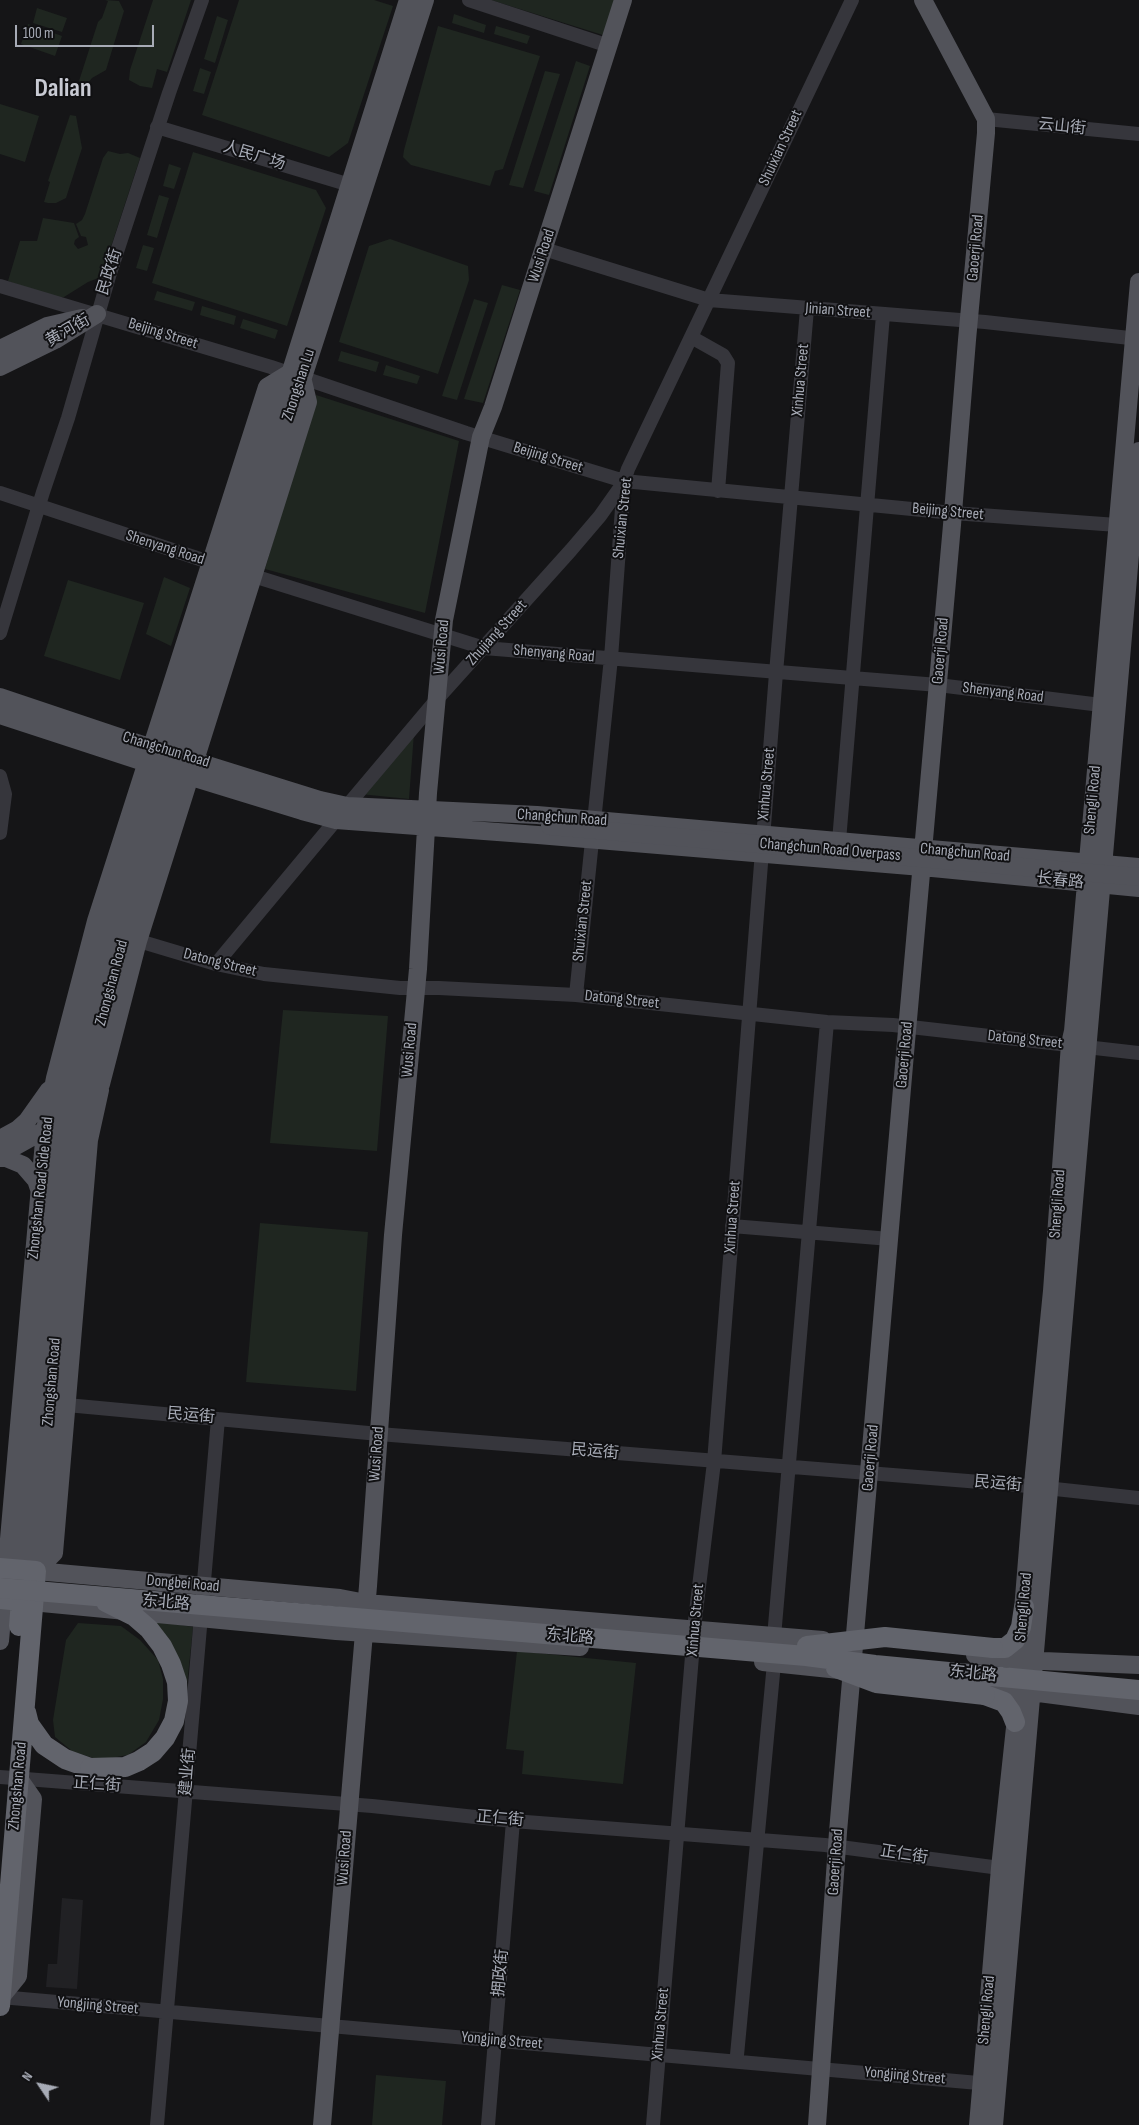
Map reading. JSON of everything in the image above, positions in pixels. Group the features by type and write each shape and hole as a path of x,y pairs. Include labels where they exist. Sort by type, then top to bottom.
{"highway":[{"name":"Zhongshan Road","path":"0,2000 13,1571"},
{"name":"东北路","path":"13,1571 806,1651 876,1665 1139,1690"},
{"name":"东北路","path":"12,1598 93,1597 806,1651 1139,1680"},
{"path":"25,1709 29,1724 44,1745 66,1759 90,1768 125,1767 139,1762 153,1752 165,1738 174,1720 178,1701 176,1682 171,1664 162,1646 149,1629 134,1616 93,1597"},
{"name":"Zhongshan Road","path":"0,1848 8,1778 25,1709 12,1598"},
{"path":"806,1651 885,1638 1005,1648 1015,1640 1021,1627 1024,1607"},
{"path":"806,1651 876,1683 985,1695 1004,1702 1012,1712 1015,1722"}],"main road":[{"name":"Zhongshan Lu","path":"296,375 296,354 408,0"},
{"name":"Zhongshan Lu","path":"171,761 240,572 296,375 425,0"},
{"name":"Wusi Road","path":"322,2125 366,1603 392,1236 416,988 442,636 481,437 493,408 623,0"},
{"name":"Gaoerji Road","path":"817,2125 837,1846 968,321 986,133 986,119 924,0"},
{"name":"Shengli Road","path":"1095,864 1101,705 1117,525 1137,339 1139,282"},
{"name":"黄河街","path":"0,349 47,326 97,314"},
{"name":"黄河街","path":"0,366 55,340 97,314"},
{"path":"58,1404 89,1140 101,1084 124,937 184,795 171,761 210,562 267,387 296,375 308,402 240,572 171,761"},
{"name":"Shengli Road","path":"978,2125 994,2084 1026,1661 1078,1045 1095,864 1139,451"},
{"name":"Changchun Road","path":"0,696 302,811 336,820 428,818 518,813 1139,867"},
{"name":"Changchun Road","path":"0,715 320,800 500,832 922,868"},
{"name":"Zhongshan Road Side Road","path":"44,1130 55,1078 94,927 140,783 171,761"},
{"name":"Zhongshan Road","path":"13,1571 58,1404 73,1139 68,1088 124,937 171,761"},
{"path":"502,814 550,826"},
{"path":"500,832 550,826"},
{"name":"Changchun Road Overpass","path":"550,826 1139,877"},
{"name":"长春路","path":"922,868 1139,888"},
{"path":"0,1139 18,1129 33,1114 46,1097 55,1078"},
{"path":"0,1157 70,1116 91,1099 101,1084"},
{"name":"Zhongshan Road","path":"13,1571 48,1188 70,1116"},
{"path":"44,1130 48,1188"},
{"path":"0,1157 23,1165 36,1180 48,1188"},
{"name":"Shengli Road","path":"1026,1661 1024,1607 1041,1488"},
{"path":"0,1642 12,1598 13,1571"},
{"name":"Dongbei Road","path":"13,1571 340,1598 366,1603"},
{"name":"Dongbei Road","path":"12,1598 200,1618 363,1632"},
{"name":"东北路","path":"366,1603 694,1631 855,1642 1026,1661 1139,1665"},
{"name":"东北路","path":"363,1632 693,1654 1025,1690 1139,1706"},
{"name":"Shengli Road","path":"994,2125 1000,1868 1015,1722 1025,1690"},
{"path":"0,2000 18,1976 33,1799 8,1778"}],"street":[{"name":"民政街","path":"0,633 38,506 68,418 97,314 157,127 202,0"},
{"path":"469,0 609,46"},
{"name":"Shuixian Street","path":"576,995 611,658 624,481 708,300 852,0"},
{"name":"云山街","path":"986,119 1139,134"},
{"name":"人民广场","path":"157,127 350,185"},
{"name":"Jinian Street","path":"544,249 708,300 968,321 1137,339"},
{"name":"Beijing Street","path":"0,286 271,367 481,437 624,481 953,513 1117,525"},
{"name":"Xinhua Street","path":"653,2125 694,1631 714,1462 748,1014 807,309"},
{"path":"839,841 883,314"},
{"path":"691,337 723,355 728,363 718,491"},
{"path":"271,367 296,354"},
{"path":"308,402 317,388 323,384"},
{"name":"Zhujiang Street","path":"347,806 438,698 588,530 624,481"},
{"name":"Shenyang Road","path":"0,493 240,572 484,648 938,685 1101,705"},
{"path":"0,776 5,794 0,834"},
{"path":"216,964 336,820"},
{"name":"Datong Street","path":"124,937 216,964 264,974 400,988 576,995 827,1022 908,1027 1139,1053"},
{"path":"774,1637 827,1022"},
{"path":"732,1226 890,1239"},
{"name":"民运街","path":"58,1404 378,1434 1041,1488 1139,1498"},
{"name":"建业街","path":"156,2125 218,1418"},
{"path":"737,2055 774,1663"},
{"name":"正仁街","path":"8,1778 186,1791 677,1834 837,1846 1000,1868"},
{"name":"拥政街","path":"488,2125 513,1820"},
{"name":"Yongjing Street","path":"0,2000 167,2012 994,2084"}],"shaded area":[{"path":"105,0 119,1 124,11 106,70 92,78 84,88 79,81 98,22 102,18 108,1"},
{"path":"153,0 191,0 167,72 157,69 152,88 140,86 129,80 130,70"},
{"path":"239,0 374,0 393,6 348,143 329,157 202,115"},
{"path":"491,0 618,0 606,36"},
{"path":"37,8 67,18 62,32 33,23"},
{"path":"454,14 486,25 484,33 452,23"},
{"path":"217,16 228,20 215,63 204,59"},
{"path":"28,24 62,36 55,56 21,44"},
{"path":"438,26 540,56 503,169 495,171 490,186 411,165 403,157"},
{"path":"496,26 530,36 527,44 494,34"},
{"path":"576,61 590,66 549,195 534,191"},
{"path":"200,68 211,72 204,94 193,91"},
{"path":"545,71 560,74 523,188 509,185"},
{"path":"0,104 39,116 25,162 0,154"},
{"path":"70,115 76,116 82,148 66,198 56,203 44,202 50,182 48,181"},
{"path":"108,151 120,154 128,153 140,158 101,277 88,282 64,297 53,297 8,281 20,241 37,241 43,218 74,223 79,237 75,240 74,244 78,249 88,245 86,237 81,236 76,224 82,220 85,214 103,158"},
{"path":"193,152 316,190 326,208 287,326 152,283"},
{"path":"169,164 181,168 174,189 163,186"},
{"path":"159,195 169,198 157,238 147,235"},
{"path":"390,239 468,266 469,280 438,374 339,342 369,246"},
{"path":"143,245 154,248 147,271 136,268"},
{"path":"502,285 520,290 483,403 464,399"},
{"path":"157,291 195,302 192,311 154,300"},
{"path":"474,299 488,303 457,400 442,396"},
{"path":"202,306 236,316 234,325 200,315"},
{"path":"243,319 278,330 275,339 240,328"},
{"path":"341,351 379,362 376,372 338,361"},
{"path":"386,365 420,376 417,384 383,375"},
{"path":"316,395 459,441 425,613 265,569"},
{"path":"164,577 190,588 171,646 146,634"},
{"path":"68,580 144,603 120,680 44,656"},
{"path":"414,733 409,799 360,794"},
{"path":"283,1010 388,1016 377,1151 270,1143"},
{"path":"260,1223 368,1232 356,1391 246,1382"},
{"path":"157,1621 193,1627 187,1685 180,1660 157,1626"},
{"path":"78,1623 121,1626 140,1640 158,1660 163,1679 163,1699 159,1720 146,1742 128,1755 99,1760 72,1751 55,1737 53,1720 66,1640"},
{"path":"517,1651 636,1663 623,1784 522,1774 524,1751 506,1749"},
{"path":"62,1898 83,1900 77,1989 46,1987 48,1964 57,1964"},
{"path":"376,2075 446,2081 442,2125 372,2125"}],"district":[{"name":"Dalian","path":"63,89"}]}
